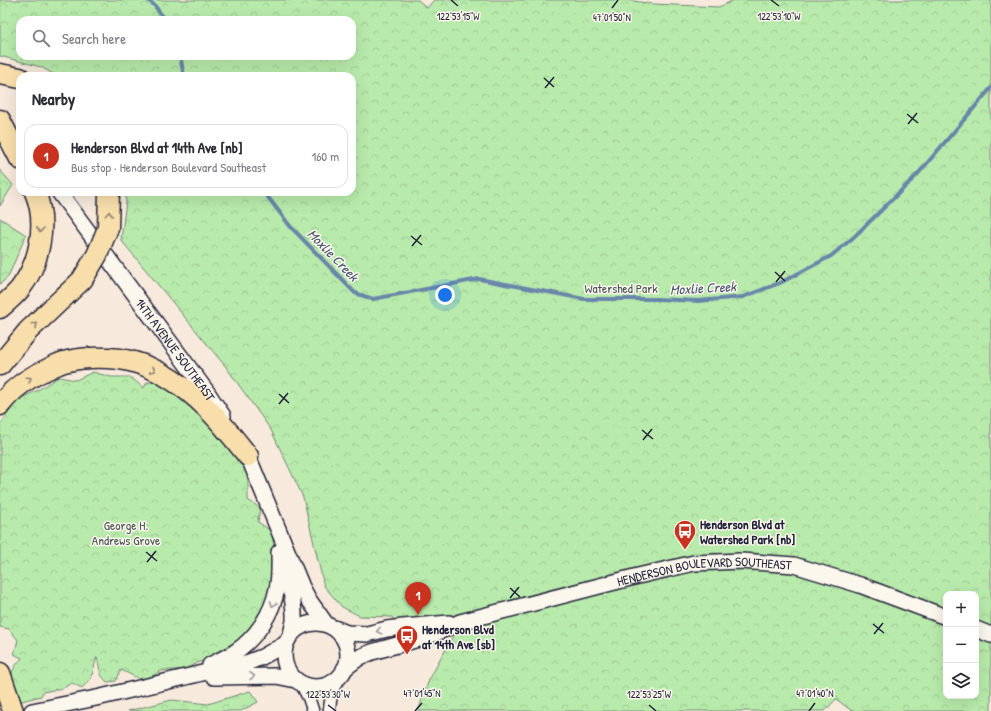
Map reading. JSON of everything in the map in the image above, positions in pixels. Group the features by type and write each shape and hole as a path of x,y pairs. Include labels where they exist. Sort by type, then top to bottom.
{"highway":[{"path":"0,74 16,77"},
{"path":"0,120 16,151"},
{"path":"0,308 19,290 28,277 35,262 39,248 41,214 37,196"},
{"path":"0,365 28,331 82,280 97,255 108,228 109,196"},
{"path":"0,405 26,380 67,361 87,358 120,359 151,369 181,386 211,412 248,456"},
{"path":"0,673 13,711"}],"main road":[{"path":"0,120 16,133"},
{"name":"14TH AVENUE SOUTHEAST","path":"62,196 207,392 248,456 302,587 330,626"},
{"name":"14TH AVENUE SOUTHEAST","path":"274,519 279,552 287,577 294,611 294,622 288,639"},
{"path":"186,677 235,652 248,642 259,629 268,616 278,588 279,552"},
{"name":"HENDERSON BOULEVARD SOUTHEAST","path":"330,626 347,633 367,634 387,629 460,622 694,563 741,561 794,565 860,585 943,616"},
{"path":"32,711 101,697 249,662 262,657 288,639 298,628 317,622 330,626 341,634 346,642 348,651 347,661 341,674 330,683 322,686 312,687 303,685 289,673 284,664 283,654 288,639"},
{"name":"HENDERSON BOULEVARD SOUTHEAST","path":"341,674 360,657 372,652 434,634 460,622"},
{"path":"979,630 991,635"},
{"path":"186,677 276,676 298,681"}],"street":[{"path":"329,711 332,692 341,674"},
{"path":"298,681 309,699 313,711"}],"green space":[{"name":"Watershed Park","path":"0,0 418,0 427,8 434,0 626,0 654,4 719,7 734,0 991,0 991,711 852,711 836,699 825,711 418,711 429,680 460,623 395,628 392,617 360,616 342,607 324,586 303,497 271,430 226,367 121,240 125,196 356,196 356,72 50,72 41,67 0,56"},
{"path":"0,170 13,185 0,206"},
{"path":"0,218 26,235 8,277 0,284"},
{"name":"George H. Andrews Grove","path":"93,372 111,377 130,377 144,388 147,382 174,384 236,451 248,471 248,500 260,508 258,522 271,531 274,545 271,561 271,579 273,590 251,633 213,659 199,662 185,669 161,671 144,681 121,670 116,681 107,682 101,675 97,657 91,678 82,688 72,683 63,688 43,692 41,696 22,701 13,693 12,682 13,670 22,658 14,654 18,640 9,629 0,627 0,425 17,400 36,391 59,377 76,380"},
{"path":"250,691 258,702 241,711 128,711 172,700 208,704"}],"waterway":[{"name":"Moxlie Creek","path":"148,0 155,6 162,16"},
{"name":"Moxlie Creek","path":"181,60 183,72"},
{"name":"Moxlie Creek","path":"267,196 290,226 355,293 373,299 479,279 584,299 657,299 698,301 743,297 780,283 831,256 855,236 917,175 991,88"}],"place":[{"name":"Henderson Blvd at Watershed Park [nb]","path":"685,550"},
{"name":"Henderson Blvd at 14th Ave [nb]","path":"418,615"},
{"name":"Henderson Blvd at 14th Ave [sb]","path":"407,656"}]}
